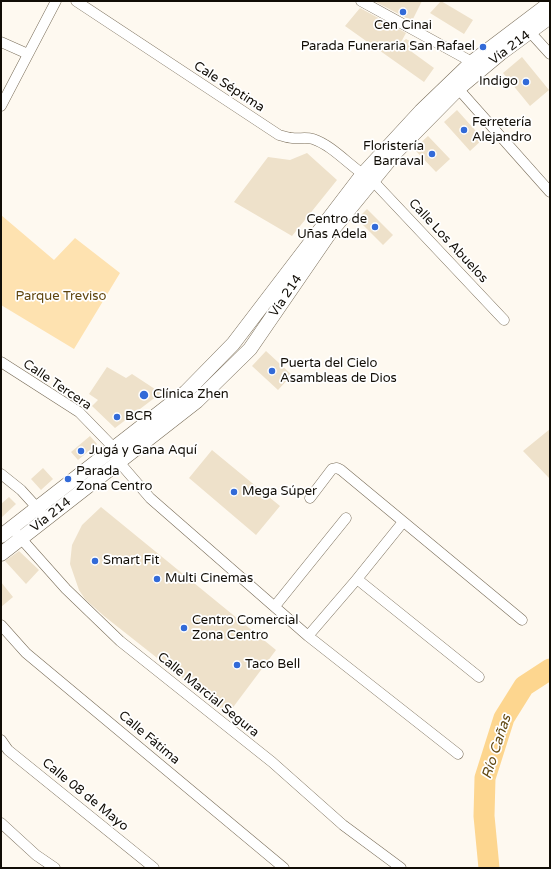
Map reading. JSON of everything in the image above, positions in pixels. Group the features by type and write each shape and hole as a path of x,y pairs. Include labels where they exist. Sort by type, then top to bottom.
{"main road":[{"name":"Vía 214","path":"1,554 11,534 37,507 186,392 233,344 367,177 396,152 455,85 472,62 550,3"},
{"name":"Vía 214","path":"455,85 550,17"},
{"name":"Vía 214","path":"11,534 46,518 119,462 197,401 250,349 367,177"}],"street":[{"path":"1,106 56,1"},
{"name":"Cale Séptima","path":"76,1 279,135 292,138 313,139 326,145 367,177"},
{"path":"361,1 472,62"},
{"path":"530,32 550,54"},
{"path":"1,42 28,54"},
{"path":"455,85 550,192"},
{"name":"Calle Los Abuelos","path":"367,177 504,320"},
{"name":"Calle Tercera","path":"1,362 79,412 114,448"},
{"path":"114,448 119,462 150,498 276,606 308,636 458,754"},
{"path":"310,498 332,469 337,468 341,470 522,620"},
{"path":"1,474 22,490 46,518"},
{"path":"276,606 346,518"},
{"path":"308,636 403,522"},
{"name":"Calle Marcial Segura","path":"11,534 120,641 272,762 343,825 401,868"},
{"path":"357,579 479,677"},
{"name":"Calle Fátima","path":"1,626 26,653 284,868"},
{"name":"Calle 08 de Mayo","path":"1,740 8,750 154,868"},
{"path":"1,823 36,855 55,868"}],"green space":[{"name":"Parque Treviso","path":"1,215 54,260 75,238 120,273 74,349 1,305"}],"building":[{"name":"Cen Cinai","path":"374,1 422,1 412,21"},
{"path":"441,1 473,20 464,34 430,13"},
{"path":"360,8 406,33 400,44 406,39 417,45 412,52 434,68 424,82 345,26"},
{"name":"Indigo","path":"522,57 549,90 530,106 503,73"},
{"name":"Ferretería Alejandro","path":"457,110 483,139 470,151 444,122"},
{"name":"Floristería Barraval","path":"428,136 450,159 436,172 414,149"},
{"path":"307,153 337,180 292,236 234,202 268,157 290,160"},
{"name":"Centro de Uñas Adela","path":"367,209 393,235 383,245 357,219"},
{"name":"Puerta del Cielo Asambleas de Dios","path":"266,351 292,375 278,390 252,366"},
{"path":"107,367 126,378 132,374 161,393 115,428 92,406 98,400 89,394"},
{"path":"550,429 550,479 523,451"},
{"path":"90,436 97,444 78,460 71,452"},
{"name":"Mega Súper","path":"212,450 280,506 256,535 189,478"},
{"path":"43,468 53,479 41,490 31,479"},
{"path":"9,497 16,504 1,518 1,504"},
{"name":"Centro Comercial Zona Centro","path":"101,507 276,650 228,714 104,616 85,599 79,590 70,564 72,545 82,525"},
{"path":"19,551 39,570 26,584 5,561"},
{"path":"1,582 13,597 1,607"}],"waterway":[{"name":"Río Cañas","path":"489,868 484,816 485,778 504,718 524,686 550,669"}],"place":[{"name":"Cen Cinai","path":"403,12"},
{"name":"Parada Funeraria San Rafael","path":"483,47"},
{"name":"Indigo","path":"526,82"},
{"name":"Ferretería Alejandro","path":"464,130"},
{"name":"Floristería Barraval","path":"432,154"},
{"name":"Centro de Uñas Adela","path":"375,227"},
{"name":"Puerta del Cielo Asambleas de Dios","path":"272,371"},
{"name":"Clínica Zhen","path":"144,395"},
{"name":"BCR","path":"117,417"},
{"name":"Jugá y Gana Aquí","path":"81,451"},
{"name":"Parada Zona Centro","path":"68,479"},
{"name":"Mega Súper","path":"234,492"},
{"name":"Smart Fit","path":"95,561"},
{"name":"Multi Cinemas","path":"157,579"},
{"name":"Centro Comercial Zona Centro","path":"184,628"},
{"name":"Taco Bell","path":"237,665"}]}
